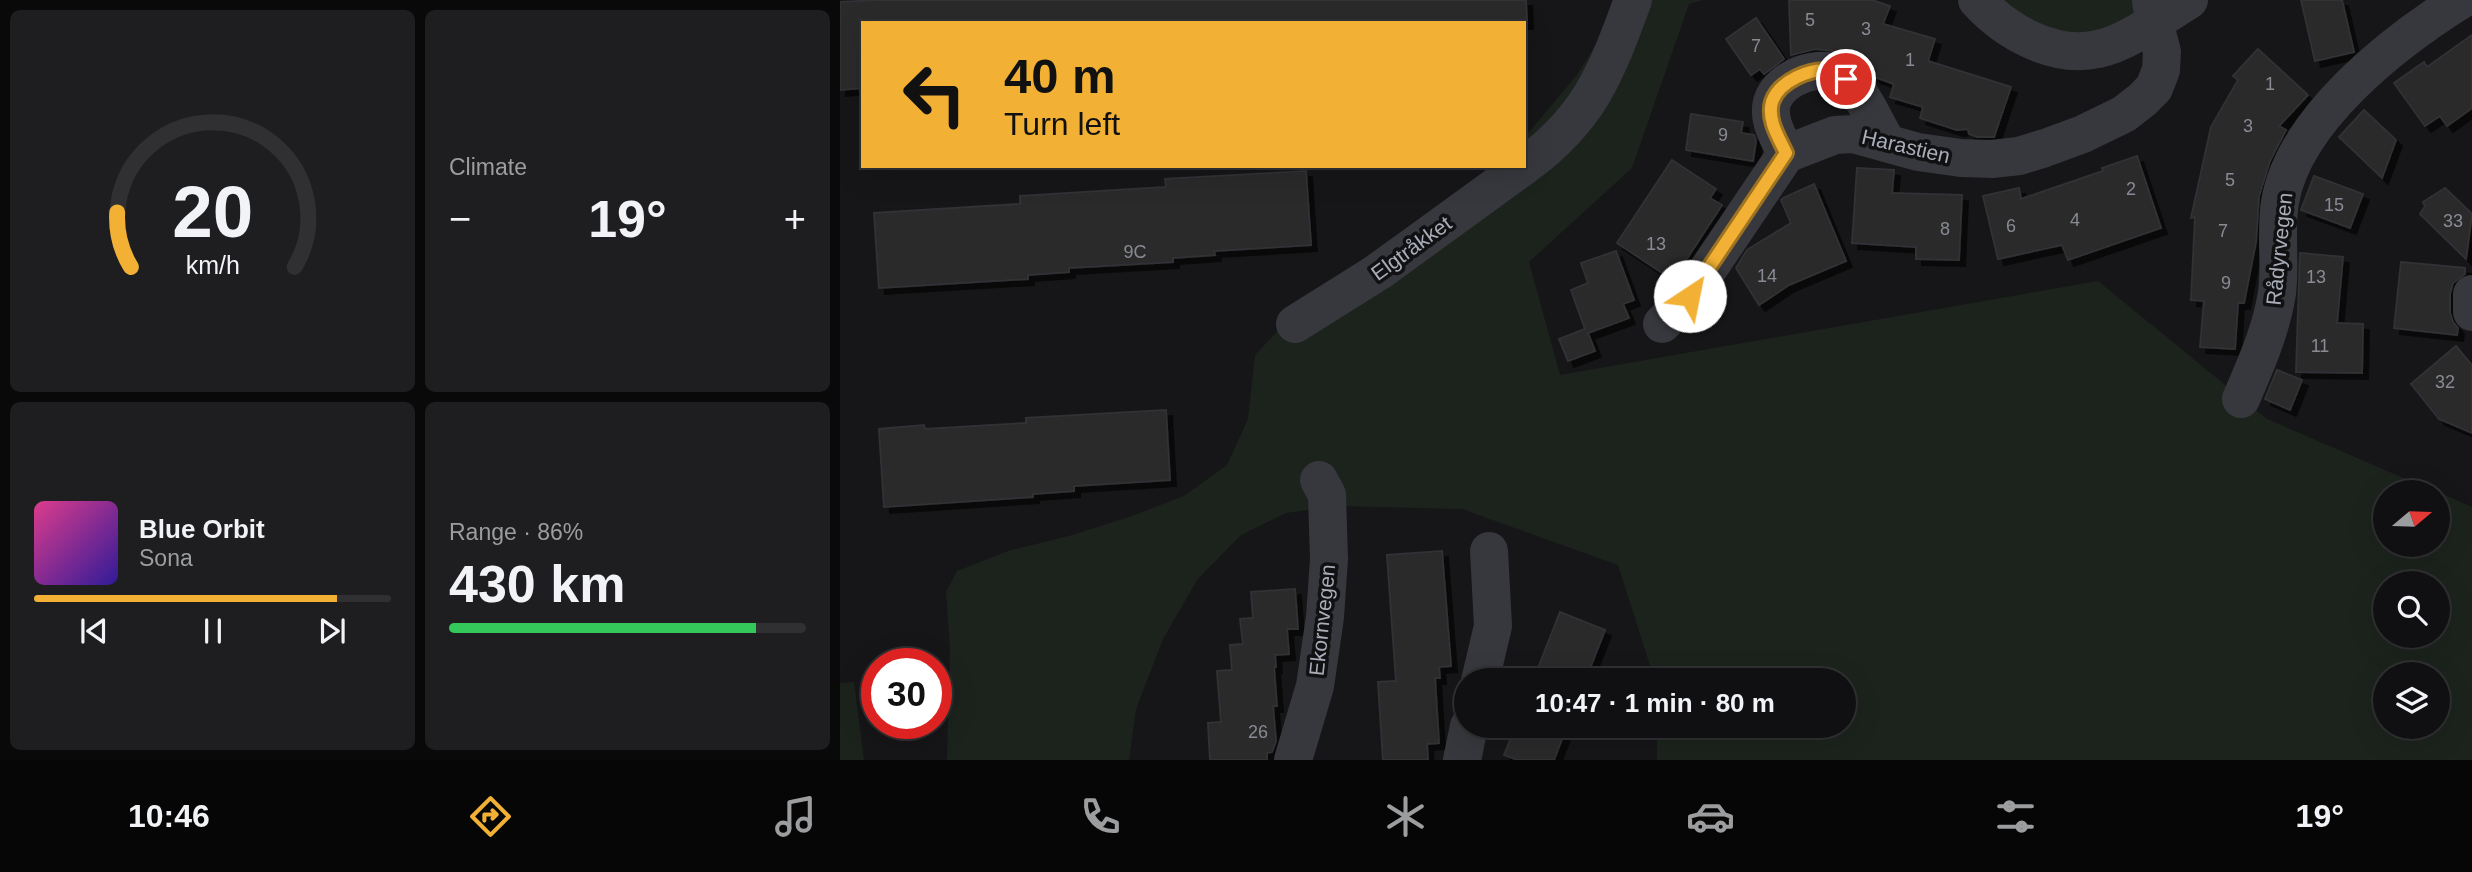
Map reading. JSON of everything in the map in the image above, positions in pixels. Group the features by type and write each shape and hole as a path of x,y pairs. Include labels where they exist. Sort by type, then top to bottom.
{"street":[{"name":"Elgtråkket","path":"1526,165 1552,146 1596,90 1633,0"},
{"path":"1977,0 2007,27 2038,42 2076,50 2098,49 2120,40 2152,11 2189,0"},
{"name":"Rådyrvegen","path":"2241,399 2268,334 2277,291 2280,202 2291,165 2323,116 2356,80 2387,51 2461,0"},
{"name":"Harastien","path":"1786,153 1835,135 1853,134 1918,152 1992,159 2019,156 2083,134 2123,114 2154,88 2161,70 2162,52 2152,11"},
{"path":"1662,324 1690,296 1786,153 1774,130 1772,103 1777,92 1787,83 1819,70 1834,71 1846,79 1856,91 1887,143"},
{"name":"Elgtråkket","path":"1295,324 1378,272 1521,168"},
{"path":"2472,295 2472,312"},
{"name":"Ekornvegen","path":"1293,760 1315,687 1325,617 1329,559 1327,495 1319,480"},
{"path":"1483,668 1493,626 1489,551"},
{"path":"1462,760 1467,738"}],"shaded area":[{"path":"1623,0 1703,0 1689,4 1632,168 1529,262 1560,375 2098,281 2267,419 2408,480 2373,480 2373,557 2450,557 2450,497 2472,507 2472,760 1657,760 1657,738 1856,738 1856,668 1651,668 1618,565 1462,509 1337,506 1286,513 1241,535 1197,580 1163,639 1136,709 1129,760 947,760 948,739 952,739 952,648 946,592 957,571 1008,551 1069,536 1184,496 1227,465 1248,419 1255,355 1308,299 1390,239 1520,168 1526,168 1526,136 1577,75"},
{"path":"1980,0 2142,0 2139,15 2036,55"},
{"path":"854,682 864,760 840,760 840,683"}],"building":[{"path":"1526,0 1527,23 861,21 861,88 840,90 840,2"},
{"path":"1789,0 1872,0 1890,6 1883,24 1935,39 1928,61 2011,87 1994,137 1977,137 1969,134 1968,129 1957,130 1920,118 1923,107 1890,97 1894,84 1874,77 1861,63 1843,52 1815,49 1791,55"},
{"path":"2301,0 2342,0 2354,52 2315,61"},
{"path":"1756,18 1784,59 1764,74 1760,69 1751,75 1726,39"},
{"path":"2472,35 2472,108 2447,126 2440,116 2425,126 2394,83 2424,62 2427,67"},
{"path":"2258,49 2308,95 2279,126 2286,130 2270,161 2259,196 2256,242 2244,303 2238,303 2235,349 2200,347 2204,301 2191,300 2195,217 2191,218 2211,127 2238,80 2233,76"},
{"path":"2364,110 2396,140 2382,178 2339,137"},
{"path":"1691,114 1743,122 1741,133 1754,135 1756,141 1753,161 1686,150"},
{"path":"2137,156 2161,228 2068,260 2062,245 1998,259 1983,196 2019,188 2021,199 2103,171 2102,168"},
{"path":"1672,160 1716,189 1710,198 1722,205 1673,280 1617,243"},
{"path":"1857,168 1894,170 1892,193 1962,195 1959,260 1916,259 1916,247 1852,243"},
{"path":"1306,171 1311,245 1214,251 1215,255 1173,258 1173,262 1069,268 1069,272 1028,275 1028,279 879,288 874,213 1020,204 1020,196 1166,187 1165,179"},
{"path":"2314,176 2363,194 2350,228 2301,210"},
{"path":"1814,184 1846,261 1789,285 1759,305 1736,268 1747,250 1791,223 1781,200"},
{"path":"2445,188 2472,214 2466,259 2420,214 2425,206 2423,202"},
{"path":"1616,251 1634,300 1623,304 1629,318 1588,333 1595,351 1568,361 1559,339 1585,329 1571,290 1588,283 1581,263"},
{"path":"2300,253 2343,257 2337,323 2363,324 2362,373 2296,372"},
{"path":"2401,262 2465,268 2465,274 2453,283 2450,294 2450,313 2458,328 2457,335 2394,328"},
{"path":"2456,346 2472,365 2472,433 2439,419 2411,384"},
{"path":"2277,370 2302,380 2290,410 2265,399"},
{"path":"1166,410 1170,480 1074,486 1074,491 1033,494 1033,497 884,507 879,429 924,425 925,429 1026,423 1026,418"},
{"path":"1442,551 1451,666 1439,667 1440,678 1435,678 1439,743 1427,744 1428,760 1383,760 1378,682 1396,681 1387,555"},
{"path":"1295,589 1298,629 1287,629 1289,654 1275,655 1277,706 1273,706 1276,741 1272,752 1267,753 1267,760 1210,760 1208,723 1221,722 1217,671 1232,670 1230,645 1243,644 1240,619 1253,618 1251,592"},
{"path":"1560,612 1605,630 1590,668 1538,668"},
{"path":"1511,738 1562,738 1554,760 1518,760 1504,755"}],"route":[{"path":"1690,296 1786,153 1774,130 1772,117 1772,103 1777,92 1802,75 1819,70 1834,71 1846,79"}]}
